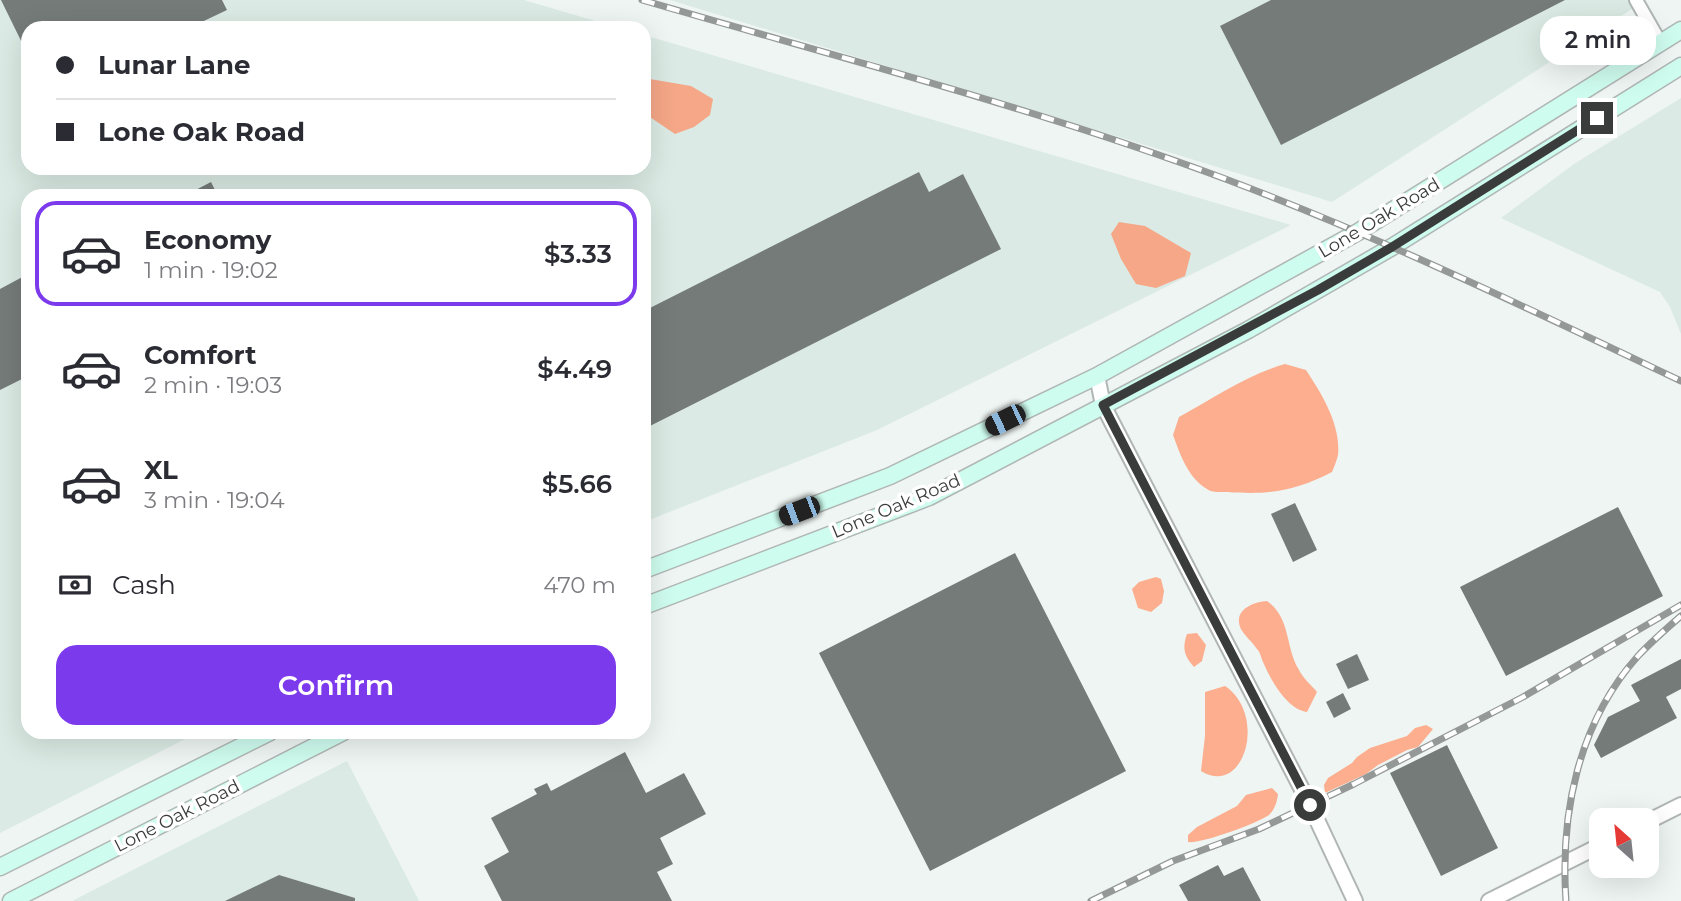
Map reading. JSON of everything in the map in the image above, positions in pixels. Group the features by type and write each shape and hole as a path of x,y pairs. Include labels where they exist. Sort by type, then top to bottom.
{"main road":[{"name":"Lone Oak Road","path":"651,567 890,476 1097,376 1358,232 1681,30"},
{"name":"Lone Oak Road","path":"651,603 929,497 1248,330 1392,247 1681,66"},
{"name":"Lone Oak Road","path":"0,867 256,739"},
{"name":"Lone Oak Road","path":"11,901 329,739"}],"street":[{"path":"1636,0 1660,42"},
{"path":"1097,376 1103,405 1310,805 1355,901"},
{"path":"1659,816 1681,804"},
{"path":"1489,901 1589,851"}],"shaded area":[{"path":"0,0 524,0 595,21 21,21 21,175 651,175 651,37 1291,225 877,430 651,519 651,189 21,189 21,739 185,739 0,833"},
{"path":"670,0 1646,0 1332,202"},
{"path":"651,79 691,86 713,99 710,115 694,127 675,134 651,118"},
{"path":"1681,98 1681,334 1670,307 1660,292 1501,218 1574,164"},
{"path":"1119,222 1145,226 1191,253 1185,276 1156,288 1136,284 1121,259 1111,234"},
{"path":"1285,364 1306,370 1329,410 1337,432 1338,444 1338,455 1332,472 1306,484 1282,490 1257,493 1209,490 1195,479 1179,450 1173,435 1179,417 1244,381"},
{"path":"1156,577 1161,579 1164,591 1162,603 1151,612 1138,608 1132,589 1139,582"},
{"path":"1267,601 1275,608 1284,624 1299,670 1317,692 1307,712 1293,706 1281,694 1258,651 1240,627 1242,611 1256,603"},
{"path":"1197,633 1206,645 1202,661 1194,667 1184,648 1187,634"},
{"path":"1225,686 1238,699 1245,715 1248,733 1239,764 1229,773 1216,776 1201,771 1205,736 1205,692"},
{"path":"1426,725 1433,729 1418,747 1407,750 1366,774 1325,793 1324,785 1328,778 1370,748 1407,736 1415,728"},
{"path":"347,761 419,901 72,901"},
{"path":"1272,788 1278,794 1269,815 1205,840 1188,842 1188,835 1197,827 1237,806 1246,795"}],"building":[{"path":"1,0 222,0 227,10 204,21 21,21 21,41"},
{"path":"1271,0 1565,0 1281,145 1220,26"},
{"path":"919,172 929,192 963,174 1001,249 651,425 651,307"},
{"path":"211,182 214,189 198,189"},
{"path":"21,278 21,380 0,390 0,289"},
{"path":"1295,503 1317,550 1293,562 1271,514"},
{"path":"1618,507 1663,596 1506,676 1460,587"},
{"path":"1015,553 1126,771 930,871 819,653"},
{"path":"1357,654 1369,680 1348,689 1336,664"},
{"path":"1681,659 1681,689 1666,697 1677,718 1601,758 1594,745 1608,717 1640,701 1631,685"},
{"path":"1343,693 1351,709 1334,718 1326,702"},
{"path":"1447,745 1498,848 1441,876 1390,773"},
{"path":"625,752 646,793 684,773 706,814 660,838 673,864 657,872 672,901 502,901 484,866 509,852 491,818 537,794 534,789 547,783 551,791"},
{"path":"1218,865 1224,876 1243,867 1261,901 1188,901 1179,885"},
{"path":"279,875 355,898 355,901 225,901"}],"railway":[{"path":"642,0 977,97 1176,161 1368,237 1681,381"},
{"path":"1091,901 1173,861 1259,829 1354,784 1523,697 1681,605"},
{"path":"1566,901 1566,835 1570,803 1587,740 1617,682 1638,656 1681,616"}],"route":[{"path":"1310,805 1103,405 1248,330 1318,290 1392,247 1597,118"}]}
